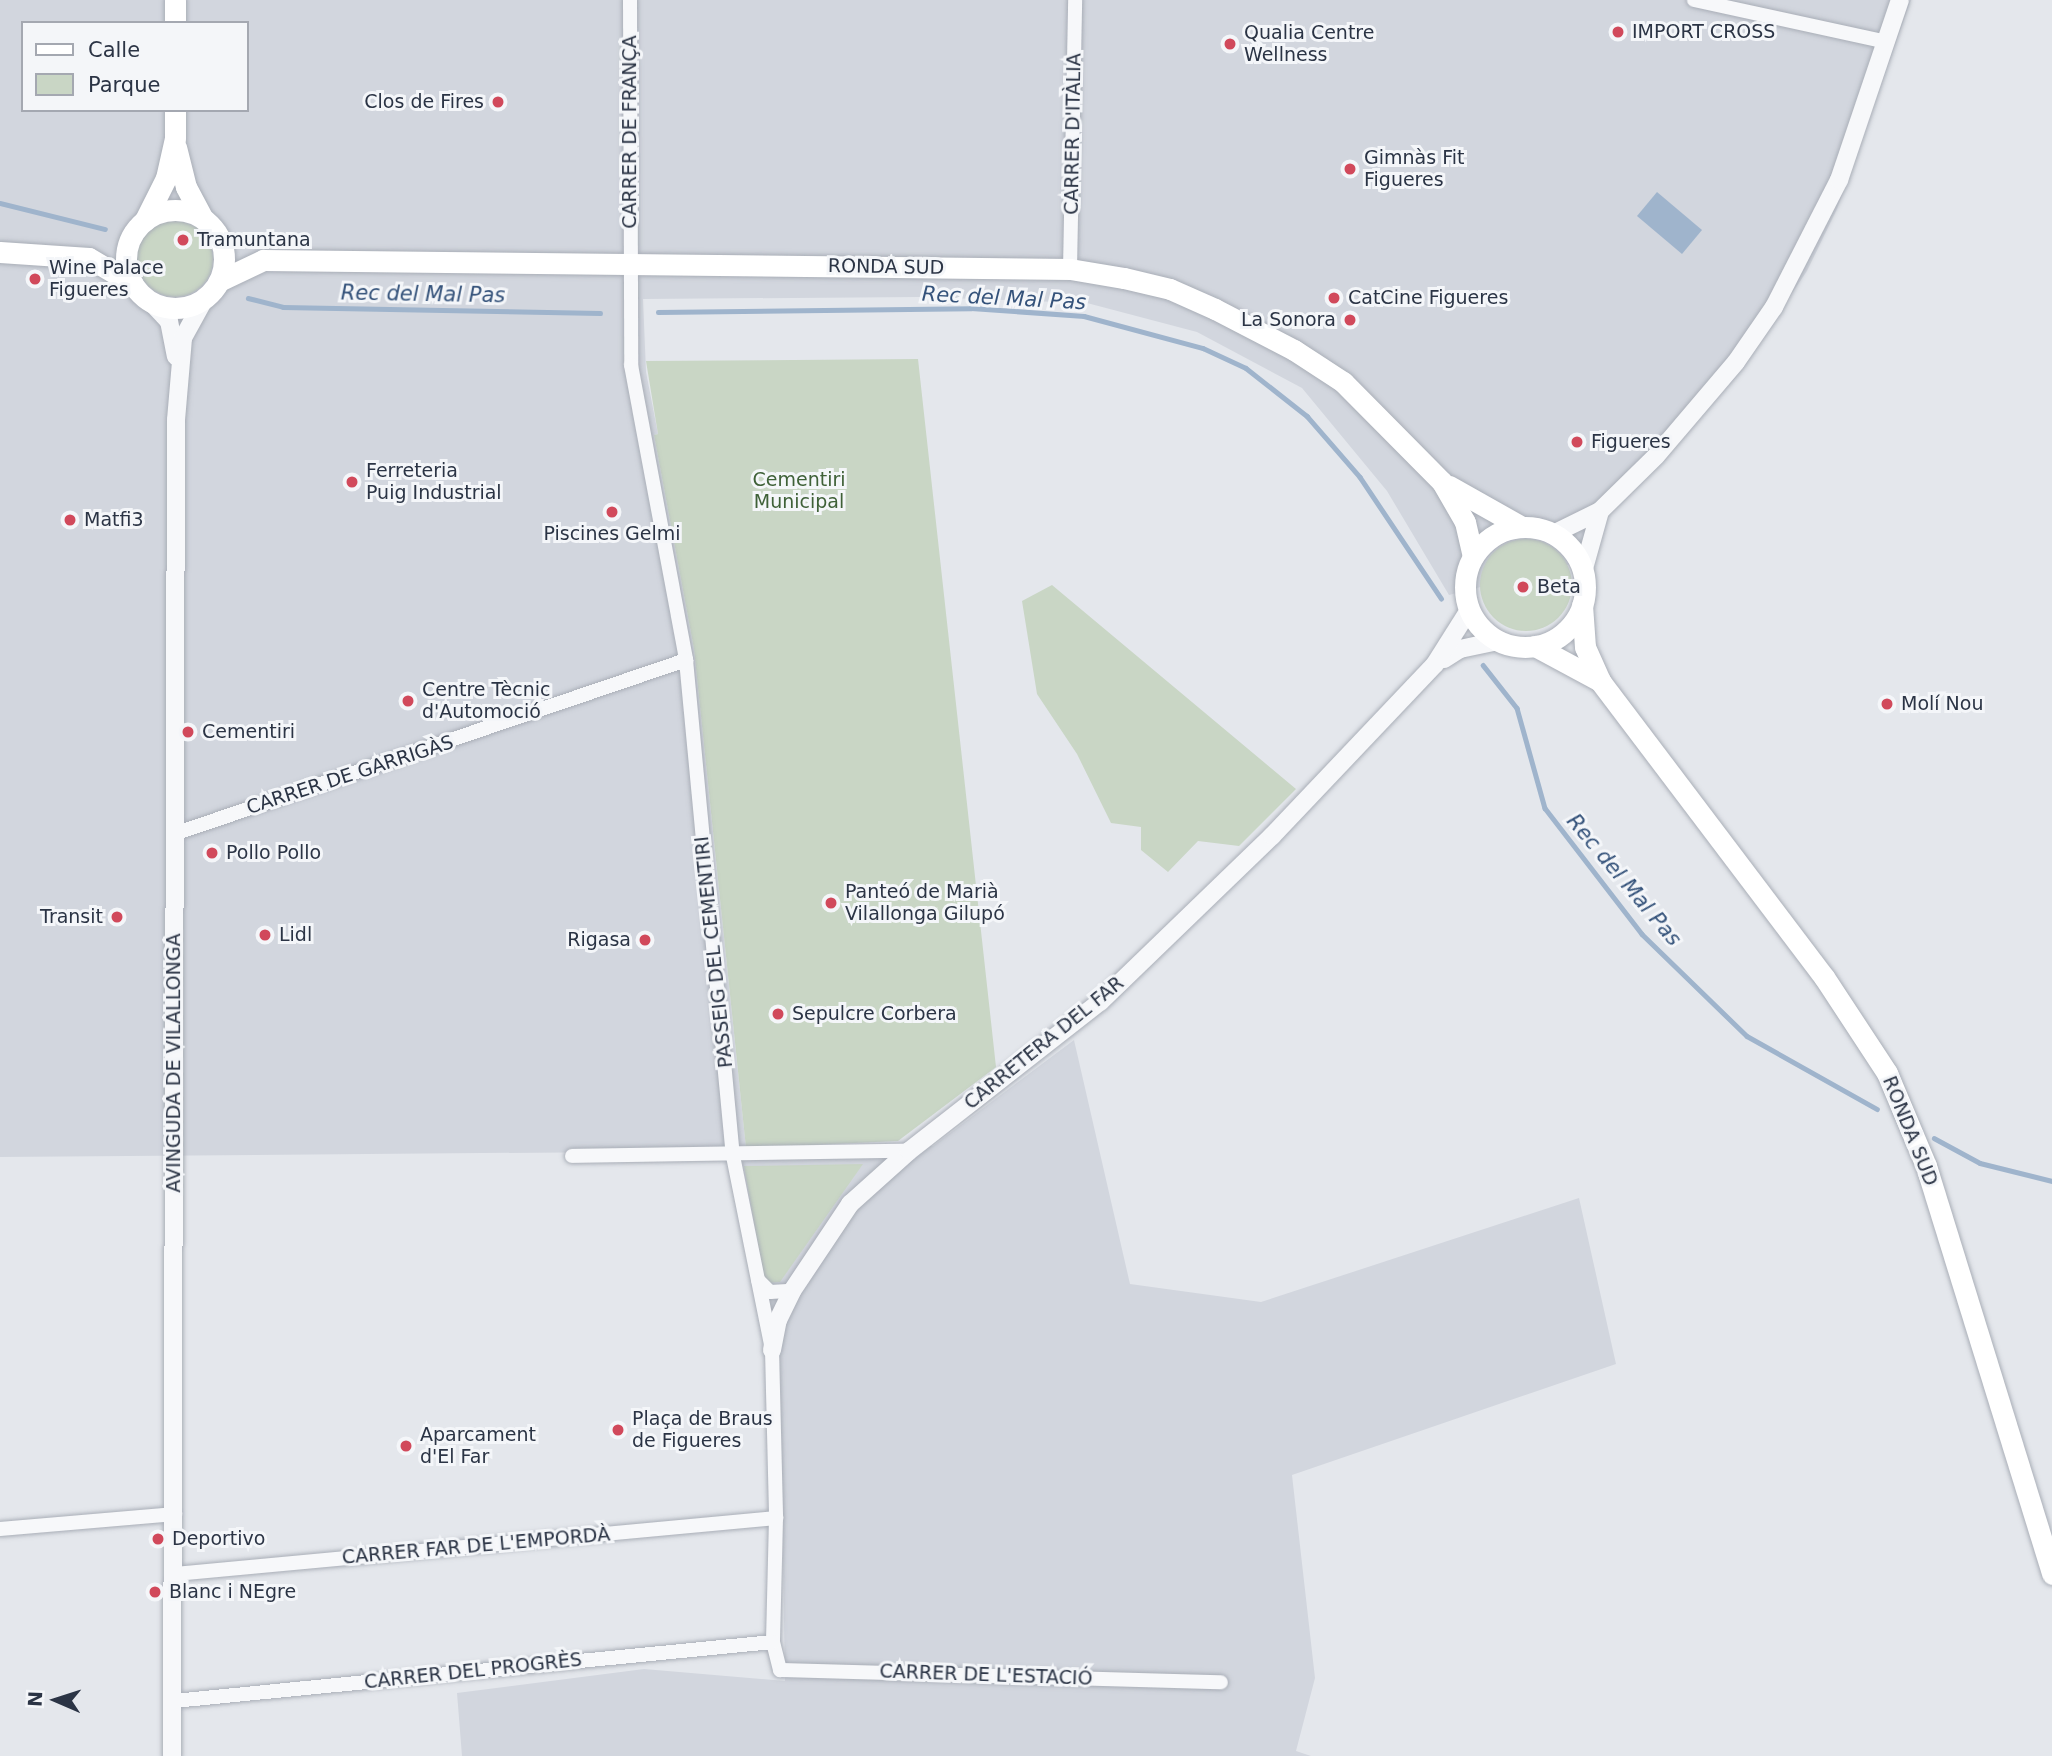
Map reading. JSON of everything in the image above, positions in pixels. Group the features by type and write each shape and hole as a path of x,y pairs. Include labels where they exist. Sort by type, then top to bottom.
{"main road":[{"path":"175,21 176,0"},
{"path":"0,252 89,258 133,285 151,302 175,308 205,298 219,281 225,261 219,236 202,217 186,187 175,138 175,112"},
{"path":"133,285 126,260 139,227 161,191 175,138"},
{"path":"89,258 139,227 178,209 202,217"},
{"name":"RONDA SUD","path":"219,236 263,260"},
{"name":"RONDA SUD","path":"219,281 263,260 1070,269 1170,289 1294,349 1359,396 1442,482 1478,507 1520,526 1553,534"},
{"name":"RONDA SUD","path":"1442,482 1465,522 1473,556 1465,583 1469,610"},
{"path":"1473,556 1493,536 1520,526"},
{"path":"1553,534 1572,550 1583,572"},
{"name":"RONDA SUD","path":"1583,572 1582,605 1586,647 1600,681 1824,977 1887,1073 1926,1166 2052,1574"},
{"path":"1535,646 1564,632 1582,605"},
{"path":"1469,610 1481,628 1498,641"},
{"name":"RONDA SUD","path":"1498,641 1535,646 1600,681"}],"street":[{"name":"CARRER DE FRANÇA","path":"629,264 631,0"},
{"name":"CARRER D'ITÀLIA","path":"1070,269 1075,0"},
{"path":"1694,0 1886,42"},
{"path":"1553,534 1600,511 1712,392 1787,286 1839,180 1900,0"},
{"name":"PASSEIG DEL CEMENTIRI","path":"629,264 631,365 686,660 733,1156 772,1350 776,1518 773,1642"},
{"name":"AVINGUDA DE VILALLONGA","path":"172,1756 175,1574 174,834 178,369 183,338 205,298"},
{"name":"AVINGUDA DE VILALLONGA","path":"151,302 169,321 178,369"},
{"path":"1583,572 1600,511"},
{"name":"CARRETERA DEL FAR","path":"772,1350 778,1320 792,1291 850,1204 909,1151 1100,1002 1272,835 1435,664 1469,610"},
{"name":"CARRETERA DEL FAR","path":"1435,664 1460,649 1498,641"},
{"name":"CARRER DE GARRIGÀS","path":"174,834 686,660"},
{"path":"572,1156 733,1156 909,1151"},
{"path":"758,1280 770,1292 792,1291"},
{"path":"0,1529 175,1514"},
{"name":"CARRER FAR DE L'EMPORDÀ","path":"175,1574 776,1518"},
{"name":"CARRER DE L'ESTACIÓ","path":"773,1642 780,1670 1221,1682"},
{"name":"CARRER DEL PROGRÈS","path":"174,1701 773,1642"}],"shaded area":[{"path":"0,0 1911,0 1837,209 1807,271 1734,379 1606,517 1595,558 1449,595 1387,491 1302,388 1197,332 1087,303 919,297 643,299 646,372 658,434 654,435 694,649 746,1148 742,1151 933,1146 1074,1040 1130,1284 1261,1302 1579,1198 1616,1364 1292,1475 1315,1678 1296,1751 1311,1756 462,1756 457,1693 644,1669 785,1681 780,1361 740,1151 0,1157"}],"green space":[{"path":"168,221 182,221 196,227 207,238 213,259 210,274 202,286 182,297 168,297 154,291 143,280 137,266 137,252 143,238 154,227"},
{"name":"Cementiri Municipal","path":"918,359 996,1067 898,1141 746,1148 694,649 654,435 658,434 646,361"},
{"path":"1526,539 1544,543 1558,553 1568,567 1572,585 1568,603 1558,617 1544,627 1526,631 1508,627 1494,617 1484,603 1480,585 1484,567 1494,553 1508,543"},
{"path":"1052,585 1296,789 1239,846 1198,841 1168,872 1141,850 1141,827 1111,823 1077,754 1037,694 1022,601"},
{"path":"863,1164 780,1282 765,1283 744,1166"}],"water":[{"path":"1657,192 1702,230 1682,254 1637,216"}],"waterway":[{"name":"Rec del Mal Pas","path":"0,203 105,229"},
{"name":"Rec del Mal Pas","path":"248,298 283,307 600,313"},
{"name":"Rec del Mal Pas","path":"658,312 971,308 1084,316 1203,348 1246,368 1307,416 1360,477 1441,598"},
{"name":"Rec del Mal Pas","path":"1483,665 1517,708 1545,808 1642,934 1747,1036 1877,1109"},
{"name":"Rec del Mal Pas","path":"1934,1138 1980,1163 2052,1181"}],"place":[{"name":"IMPORT CROSS","path":"1618,32"},
{"name":"Qualia Centre Wellness","path":"1230,44"},
{"name":"Clos de Fires","path":"498,102"},
{"name":"Gimnàs Fit Figueres","path":"1350,169"},
{"name":"Tramuntana","path":"183,240"},
{"name":"Wine Palace Figueres","path":"35,279"},
{"name":"CatCine Figueres","path":"1334,298"},
{"name":"La Sonora","path":"1350,320"},
{"name":"Figueres","path":"1577,442"},
{"name":"Ferreteria Puig Industrial","path":"352,482"},
{"name":"Piscines Gelmi","path":"612,512"},
{"name":"Matfi3","path":"70,520"},
{"name":"Beta","path":"1523,587"},
{"name":"Centre Tècnic d'Automoció","path":"408,701"},
{"name":"Molí Nou","path":"1887,704"},
{"name":"Cementiri","path":"188,732"},
{"name":"Pollo Pollo","path":"212,853"},
{"name":"Panteó de Marià Vilallonga Gilupó","path":"831,903"},
{"name":"Transit","path":"117,917"},
{"name":"Lidl","path":"265,935"},
{"name":"Rigasa","path":"645,940"},
{"name":"Sepulcre Corbera","path":"778,1014"},
{"name":"Plaça de Braus de Figueres","path":"618,1430"},
{"name":"Aparcament d'El Far","path":"406,1446"},
{"name":"Deportivo","path":"158,1539"},
{"name":"Blanc i NEgre","path":"155,1592"}]}
